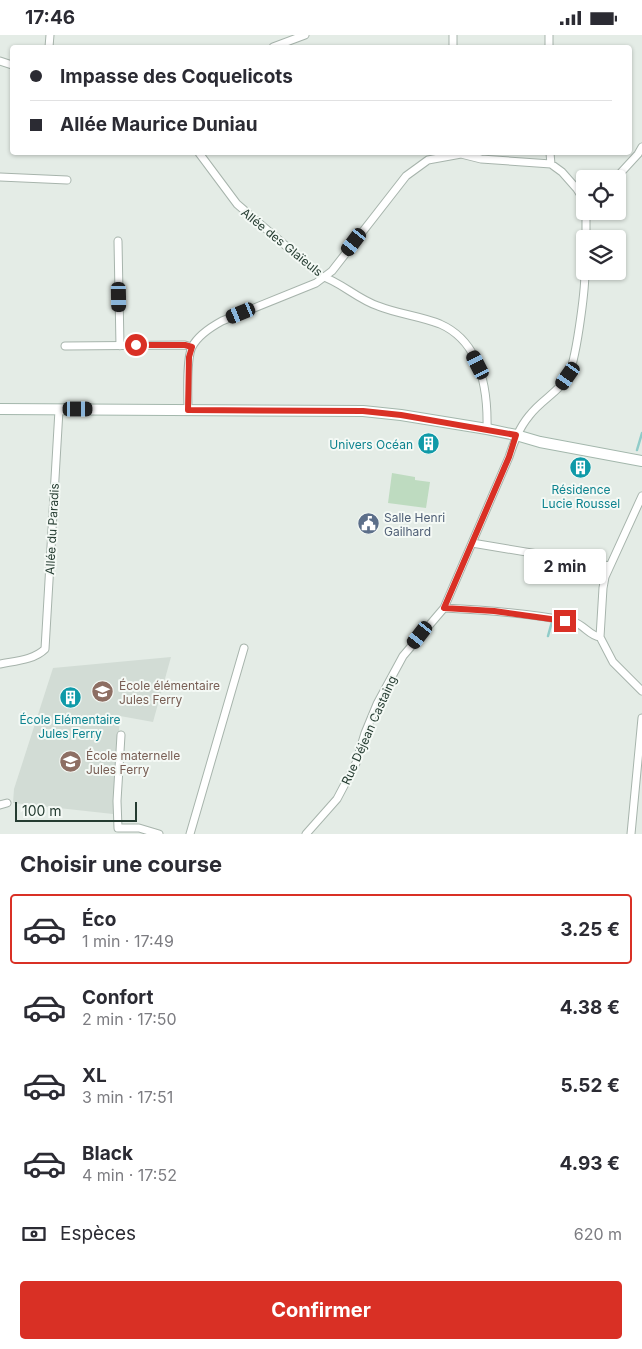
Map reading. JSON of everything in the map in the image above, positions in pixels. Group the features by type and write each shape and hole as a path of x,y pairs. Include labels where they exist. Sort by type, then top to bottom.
{"main road":[{"path":"0,409 363,411 401,415 487,429 540,442 642,461"}],"street":[{"path":"278,45 305,35"},
{"path":"623,170 642,147"},
{"name":"Allée des Glaïeuls","path":"200,155 237,204 321,275 376,306 441,325 455,333 470,349 478,365 485,389 487,429"},
{"path":"188,410 189,357 192,347 204,333 222,321 316,283 325,277 332,271 406,176 428,160 452,155"},
{"path":"468,155 481,159 551,164 570,180 576,190"},
{"path":"550,155 551,164"},
{"path":"0,177 67,180"},
{"path":"118,241 120,346"},
{"name":"Rue Déjean Castaing","path":"306,834 336,799 356,763 377,705 403,656 444,608 509,457 516,435 529,415 560,388 568,376 572,367 584,280"},
{"path":"65,346 185,345 192,347"},
{"name":"Allée du Paradis","path":"0,664 33,657 45,649 59,410"},
{"path":"642,496 602,588 600,637 613,662 642,691"},
{"path":"472,543 610,566"},
{"path":"444,608 494,611 577,623 591,634 600,637"},
{"path":"190,834 244,648"},
{"path":"632,834 642,718"},
{"path":"121,735 116,801 118,828 139,828 159,834"}],"shaded area":[{"path":"171,657 153,722 120,716 113,814 13,803 14,789 53,668"}],"green space":[{"path":"392,473 415,477 415,480 430,482 426,508 388,503"}],"waterway":[{"path":"637,450 642,433"},
{"path":"548,636 553,618"}],"place":[{"name":"Univers Océan","path":"429,444"},
{"name":"Résidence Lucie Roussel","path":"581,468"},
{"name":"Salle Henri Gailhard","path":"368,524"},
{"name":"École élémentaire Jules Ferry","path":"103,692"},
{"name":"École Elémentaire Jules Ferry","path":"70,698"},
{"name":"École maternelle Jules Ferry","path":"70,762"}],"route":[{"path":"136,345 185,345 192,347 189,357 188,410 363,411 401,415 516,435 509,457 444,608 494,611 565,621"}]}
